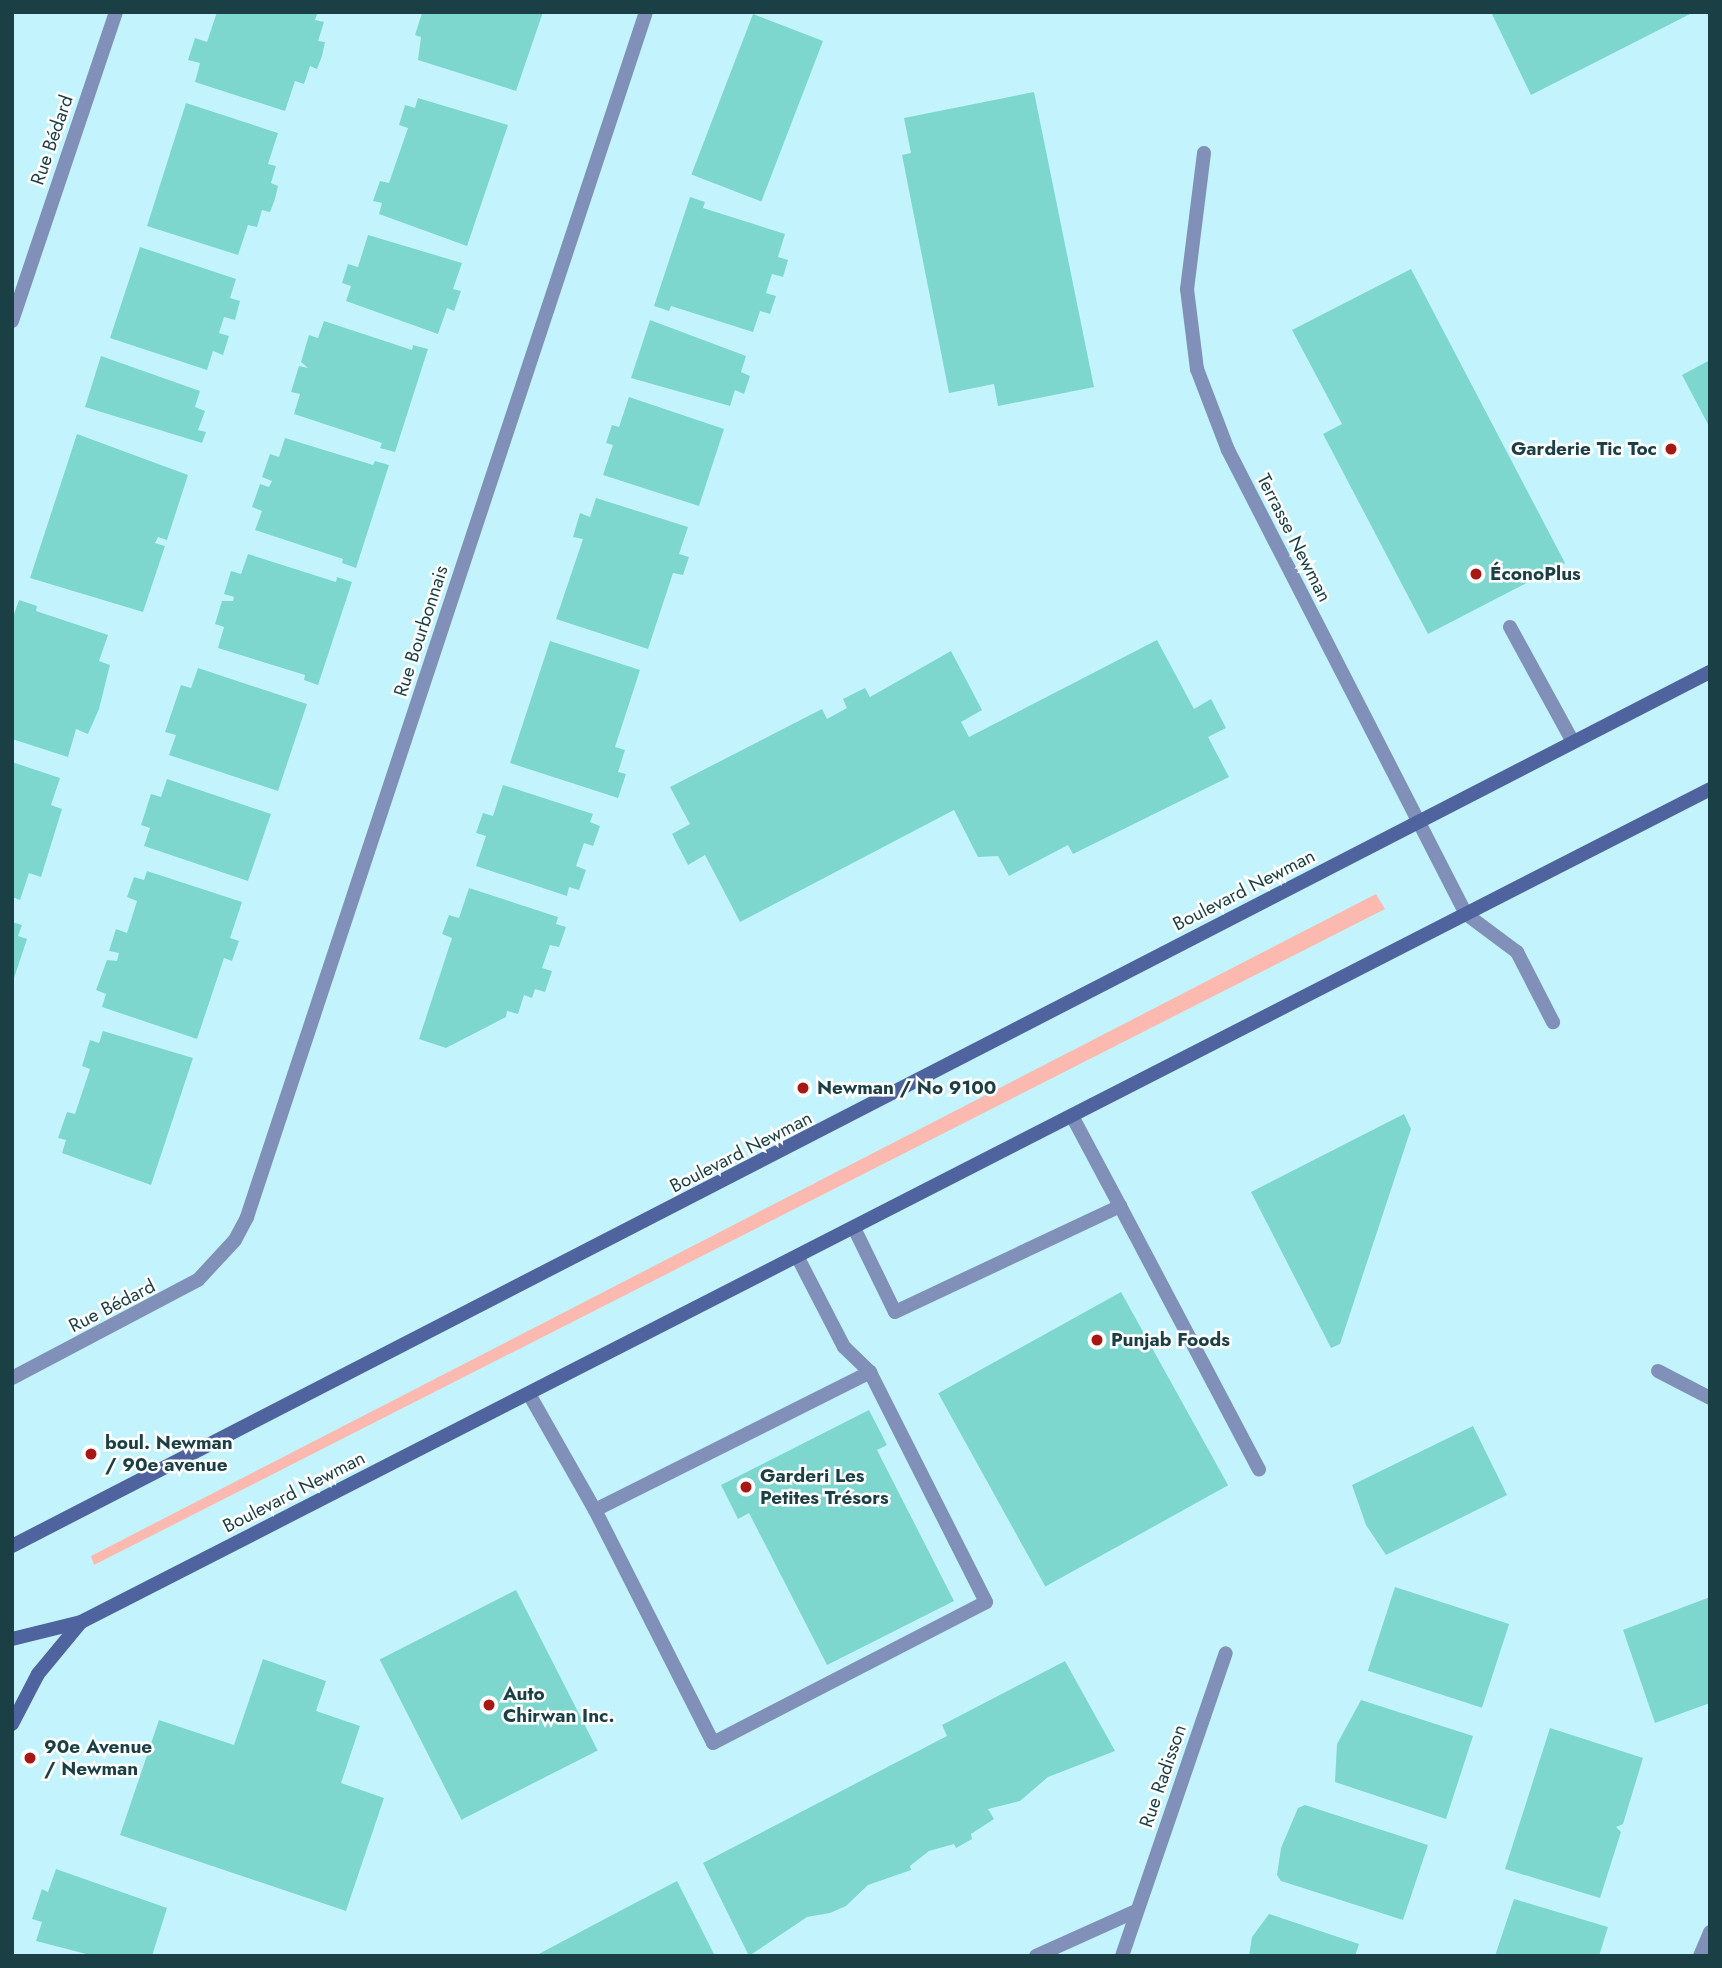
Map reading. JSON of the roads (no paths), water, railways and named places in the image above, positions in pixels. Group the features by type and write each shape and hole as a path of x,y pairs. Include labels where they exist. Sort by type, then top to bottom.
{"main road":[{"name":"Boulevard Newman","path":"12,1546 1710,672"},
{"name":"Boulevard Newman","path":"12,1639 81,1622 855,1230 1710,789"},
{"path":"12,1724 32,1684 81,1622"}],"street":[{"name":"Rue Bédard","path":"12,321 116,12"},
{"name":"Rue Bourbonnais","path":"221,1257 242,1227 259,1181 646,12"},
{"name":"Terrasse Newman","path":"1204,153 1187,289 1197,369 1228,450 1466,914"},
{"path":"1510,627 1573,742"},
{"path":"1466,914 1517,952 1553,1022"},
{"path":"1072,1116 1259,1470"},
{"path":"855,1230 895,1312 1120,1206"},
{"name":"Rue Bédard","path":"12,1378 180,1293 221,1257"},
{"path":"528,1394 595,1510 713,1743 986,1602 870,1372 844,1347 798,1258"},
{"path":"1658,1371 1710,1398"},
{"path":"595,1510 870,1372"},
{"name":"Rue Radisson","path":"1122,1956 1226,1653"},
{"path":"1036,1956 1136,1911"},
{"path":"1700,1956 1710,1932"}],"place":[{"name":"Garderie Tic Toc","path":"1671,449"},
{"name":"ÉconoPlus","path":"1476,574"},
{"name":"Newman / No 9100","path":"803,1088"},
{"name":"Punjab Foods","path":"1097,1340"},
{"name":"boul. Newman / 90e avenue","path":"91,1454"},
{"name":"Garderi Les Petites Trésors","path":"746,1487"},
{"name":"Auto Chirwan Inc.","path":"489,1705"},
{"name":"90e Avenue / Newman","path":"30,1758"}]}
